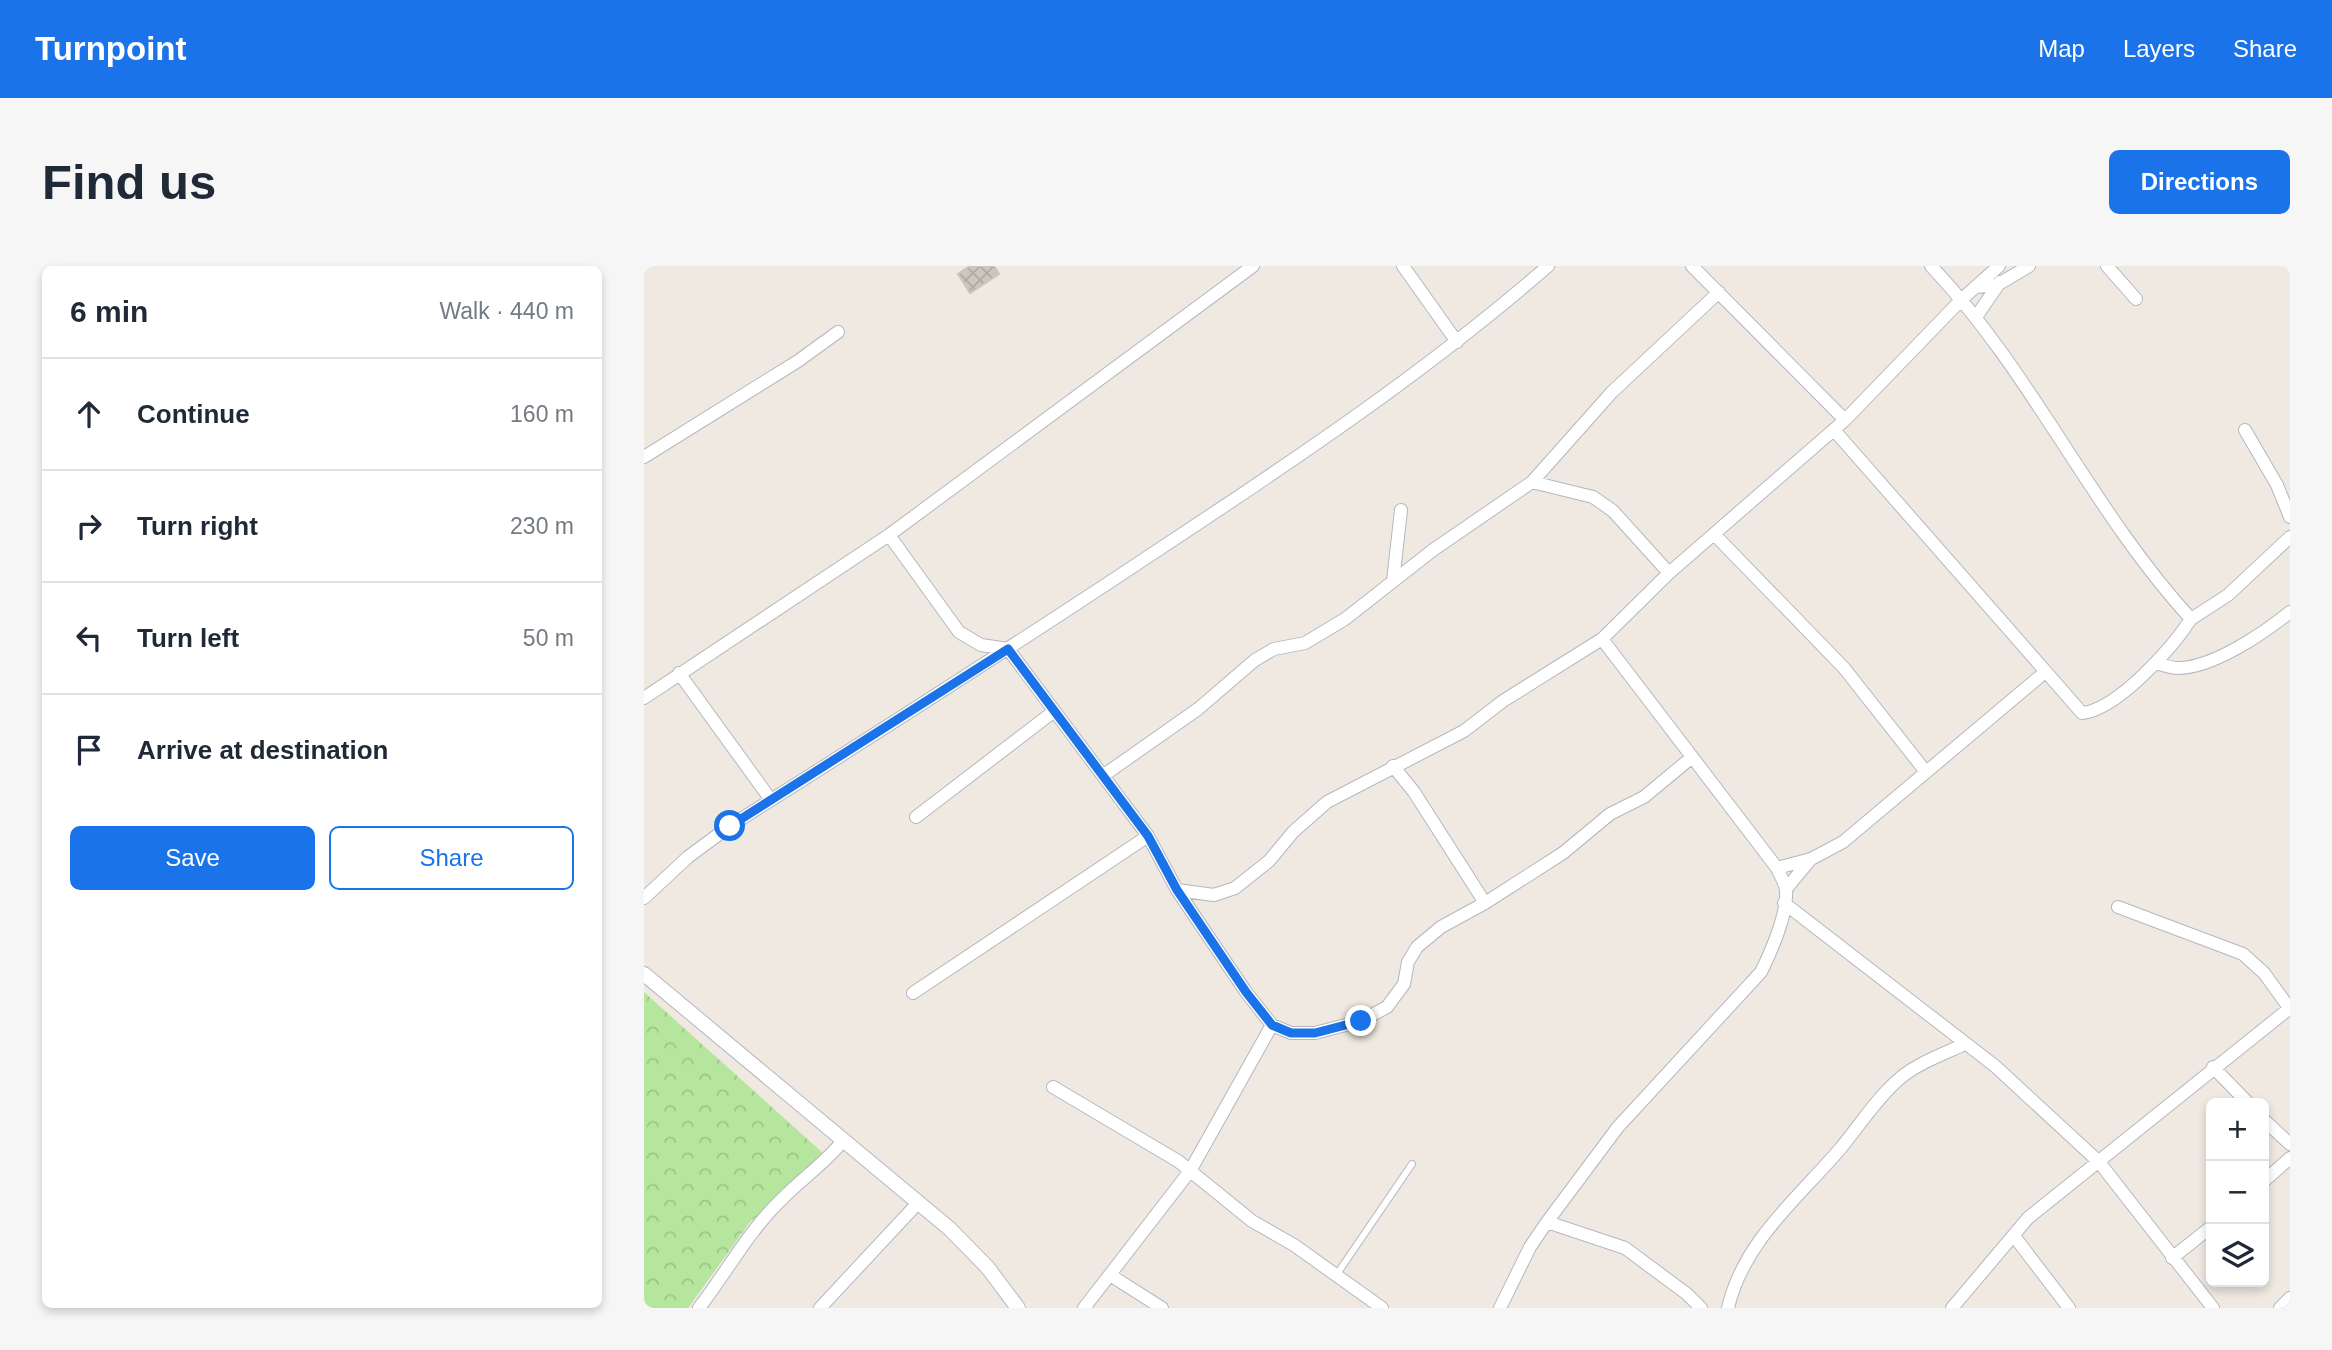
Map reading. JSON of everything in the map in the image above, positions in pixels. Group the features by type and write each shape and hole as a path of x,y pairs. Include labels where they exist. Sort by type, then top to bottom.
{"street":[{"path":"644,698 889,535 1254,266"},
{"path":"1403,266 1457,342"},
{"path":"644,898 688,858 771,800 1008,649 1297,459 1457,342 1548,266"},
{"path":"1692,266 1845,420"},
{"path":"1931,266 1976,317 2099,501 2191,619"},
{"path":"1177,890 1214,895 1235,888 1269,861 1293,832 1327,802 1464,731 1503,701 1602,639 1670,573 1845,420 1962,299 1999,266"},
{"path":"1976,317 2006,266"},
{"path":"1975,287 1997,285 2029,266"},
{"path":"2106,266 2136,299"},
{"path":"1104,775 1198,709 1255,660 1274,649 1305,643 1345,619 1393,581 1532,482 1612,392 1719,292"},
{"path":"644,457 798,361 838,332"},
{"path":"1834,430 2044,673 2082,713 2101,709 2156,663 2191,619 2228,595 2290,537"},
{"path":"2245,430 2277,485 2290,517"},
{"path":"1532,482 1593,497 1613,511 1670,573"},
{"path":"1393,581 1401,510"},
{"path":"1714,534 1844,668 1926,772"},
{"path":"889,535 959,632 981,645 1008,649 1148,836 1177,890 1246,992 1272,1025 1291,1033 1315,1033 1361,1021 1387,1007 1404,984 1408,962 1417,947 1441,928 1563,853 1610,814 1644,797 1691,758"},
{"path":"2156,663 2177,668 2203,661 2259,637 2290,612"},
{"path":"1500,1308 1530,1247 1618,1127 1760,972 1772,949 1784,904 1786,889 1777,868 1602,639"},
{"path":"680,673 771,800"},
{"path":"1777,868 1811,859 1843,842 2044,673"},
{"path":"916,817 1053,712"},
{"path":"1393,766 1414,792 1485,903"},
{"path":"913,993 1148,836"},
{"path":"1786,889 1811,859"},
{"path":"1784,904 1996,1066 2099,1162 2213,1308"},
{"path":"1952,1308 2028,1218 2213,1067 2290,1008 2255,964 2243,954 2118,906"},
{"path":"644,974 842,1142 950,1229 988,1268 1018,1308"},
{"path":"1084,1308 1190,1171 1272,1025"},
{"path":"1728,1308 1732,1291 1751,1252 1773,1222 1808,1187 1898,1080 1922,1064 1965,1044"},
{"path":"2213,1067 2243,1098"},
{"path":"1054,1087 1178,1161 1252,1221 1337,1274 1382,1308"},
{"path":"2284,1132 2290,1144"},
{"path":"699,1308 780,1200 827,1160 842,1142"},
{"path":"2269,1177 2290,1158"},
{"path":"820,1308 917,1203"},
{"path":"1547,1222 1625,1248 1687,1294 1701,1308"},
{"path":"2172,1258 2206,1231"},
{"path":"2014,1236 2069,1308"},
{"path":"1110,1275 1162,1308"},
{"path":"2280,1308 2290,1298"}],"lane":[{"path":"1337,1274 1412,1164"}],"green space":[{"path":"644,992 825,1155 750,1222 688,1308 644,1308"}],"building":[{"path":"970,266 994,266 999,274 970,293 958,274"}],"route":[{"path":"730,826 1008,649 1148,836 1177,890 1246,992 1272,1025 1291,1033 1315,1033 1361,1021"}]}
